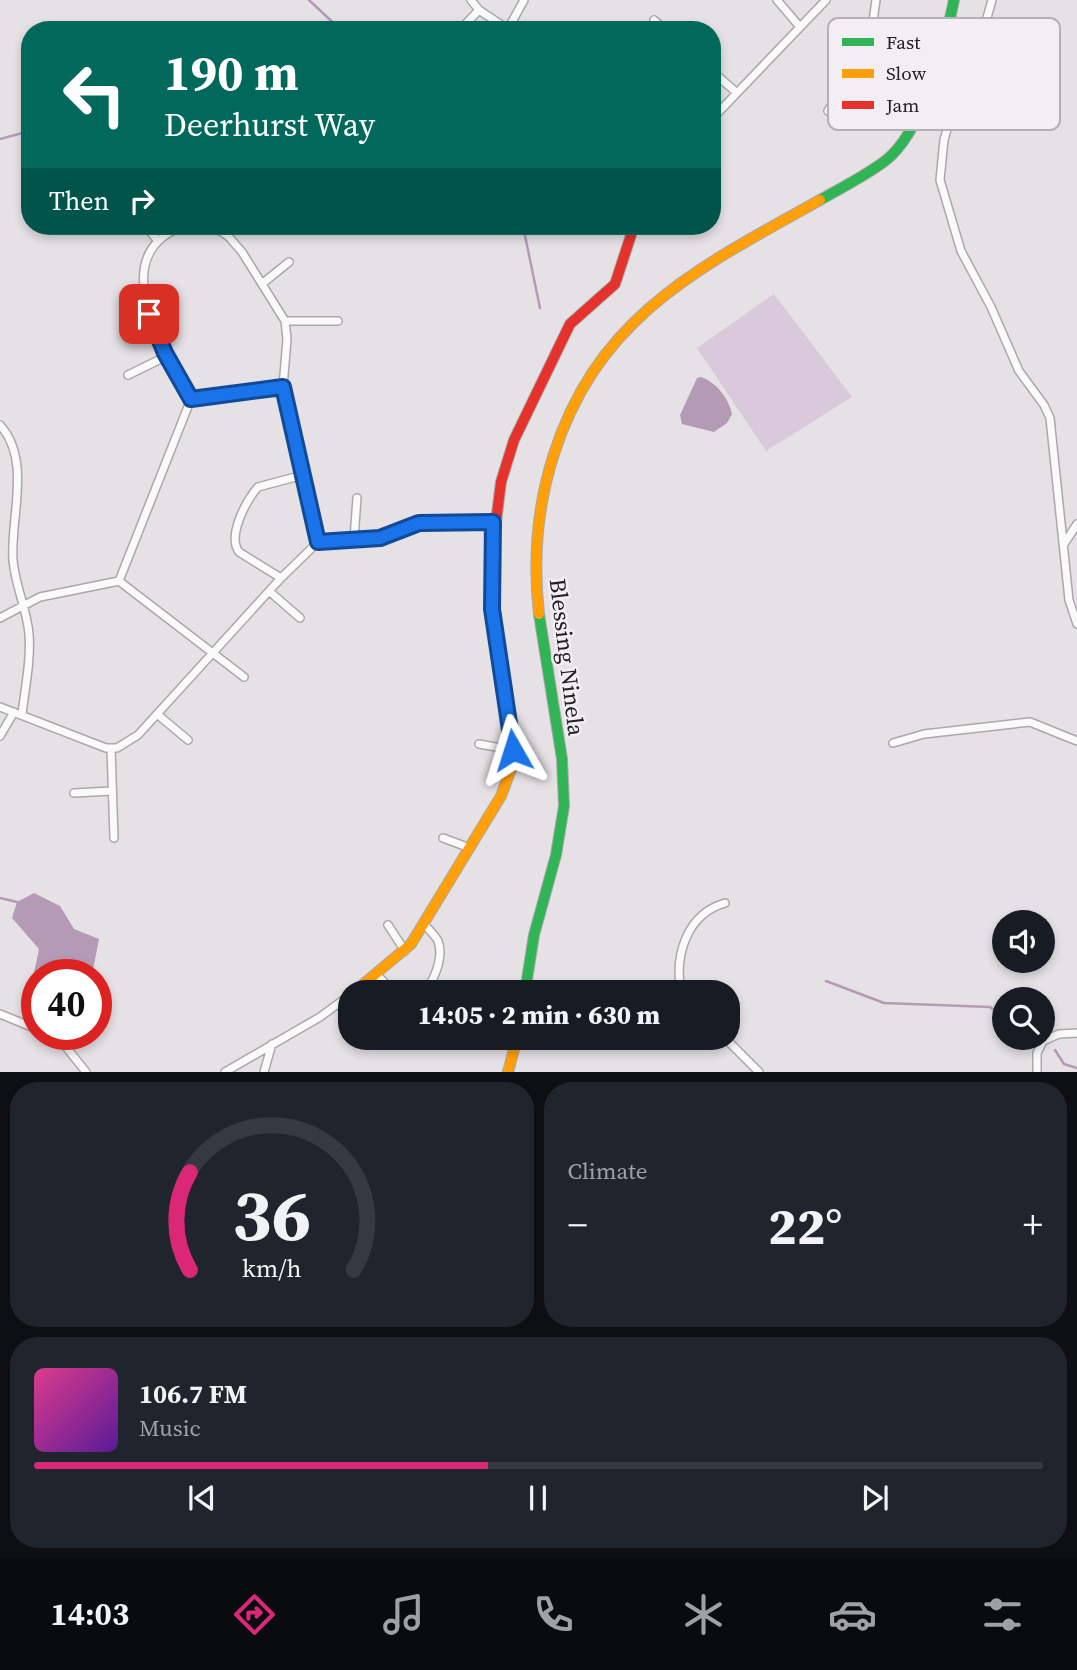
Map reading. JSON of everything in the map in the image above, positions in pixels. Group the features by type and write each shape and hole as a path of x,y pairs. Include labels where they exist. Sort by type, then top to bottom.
{"street":[{"path":"471,0 479,10 496,21"},
{"path":"512,21 524,0"},
{"path":"777,0 800,26"},
{"path":"721,110 826,0"},
{"path":"873,18 876,0"},
{"name":"Blessing Ninela","path":"951,18 954,0"},
{"path":"988,18 992,0"},
{"path":"469,21 479,10"},
{"path":"721,79 737,93"},
{"name":"Blessing Ninela","path":"527,980 534,937 560,835 564,805 562,772 536,586 536,553 550,468 575,402 596,363 619,335 655,303 721,256 887,160 910,130"},
{"path":"948,130 940,164 940,180 961,251 991,307 1019,371 1044,405 1050,418 1069,600 1077,624"},
{"path":"153,235 157,240"},
{"path":"167,235 157,240 145,257 143,276 149,314 167,356 191,399"},
{"path":"227,235 242,252 285,321 287,339 283,387 318,542"},
{"path":"370,980 405,951 424,924 508,784 513,750 492,609 493,522 514,440 541,382 578,314 615,284 631,235"},
{"path":"263,284 289,262"},
{"path":"285,321 338,321"},
{"path":"128,375 167,356"},
{"path":"191,399 283,387"},
{"path":"119,581 191,399"},
{"path":"0,425 11,440 16,454 13,559 16,588 29,633 18,713 0,736"},
{"path":"281,578 239,552 234,546 235,534 258,486 303,475"},
{"path":"354,540 358,498"},
{"path":"0,707 111,749 128,743 281,578 318,542 380,538 419,523 493,522"},
{"path":"1064,544 1077,524"},
{"path":"0,618 53,593 119,581 244,677"},
{"path":"269,591 300,618"},
{"path":"157,714 188,740"},
{"path":"893,743 924,734 1030,722 1077,741"},
{"path":"479,744 513,750"},
{"path":"111,749 114,838"},
{"path":"74,793 112,791"},
{"path":"443,838 470,848"},
{"path":"681,980 681,957 686,938 701,913 725,903"},
{"path":"424,924 438,940 433,980"},
{"path":"388,925 405,951"},
{"path":"377,975 382,980"},
{"path":"225,1072 338,1004"},
{"path":"0,1014 21,1023"},
{"path":"1037,1072 1037,1053 1043,1041 1059,1034 1077,1033"},
{"path":"266,1070 272,1045"},
{"path":"68,1050 86,1072"},
{"path":"508,1072 514,1050"},
{"path":"737,1050 760,1072"}],"shaded area":[{"path":"774,294 852,397 766,451 697,348"},
{"path":"701,377 721,391 732,414 727,423 714,432 682,424 680,415 697,378"},
{"path":"34,893 60,906 74,929 99,939 95,959 37,959 39,949 12,918 17,902"}],"waterway":[{"path":"309,0 331,21"},
{"path":"0,139 21,133"},
{"path":"525,235 540,308"},
{"path":"0,898 17,902"},
{"path":"826,981 884,1003 992,1008"},
{"path":"1055,1050 1064,1064 1077,1068"}],"traffic: fast":[{"path":"950,18 954,0"},
{"path":"820,200 885,161 899,148 911,130"},
{"path":"527,980 534,935 556,855 564,806 562,759 539,614"}],"traffic: slow":[{"path":"539,614 536,574 543,496 553,457 572,408 596,367 625,331 658,301 694,274 820,200"},
{"path":"368,980 411,944 501,796 511,769 514,746 492,609 492,554"},
{"path":"508,1072 514,1050"}],"traffic: jam":[{"path":"492,554 501,482 514,440 570,324 615,284 631,235"}],"route":[{"path":"149,314 165,353 191,399 283,387 318,542 380,538 419,523 493,522 492,609 513,750"}]}
